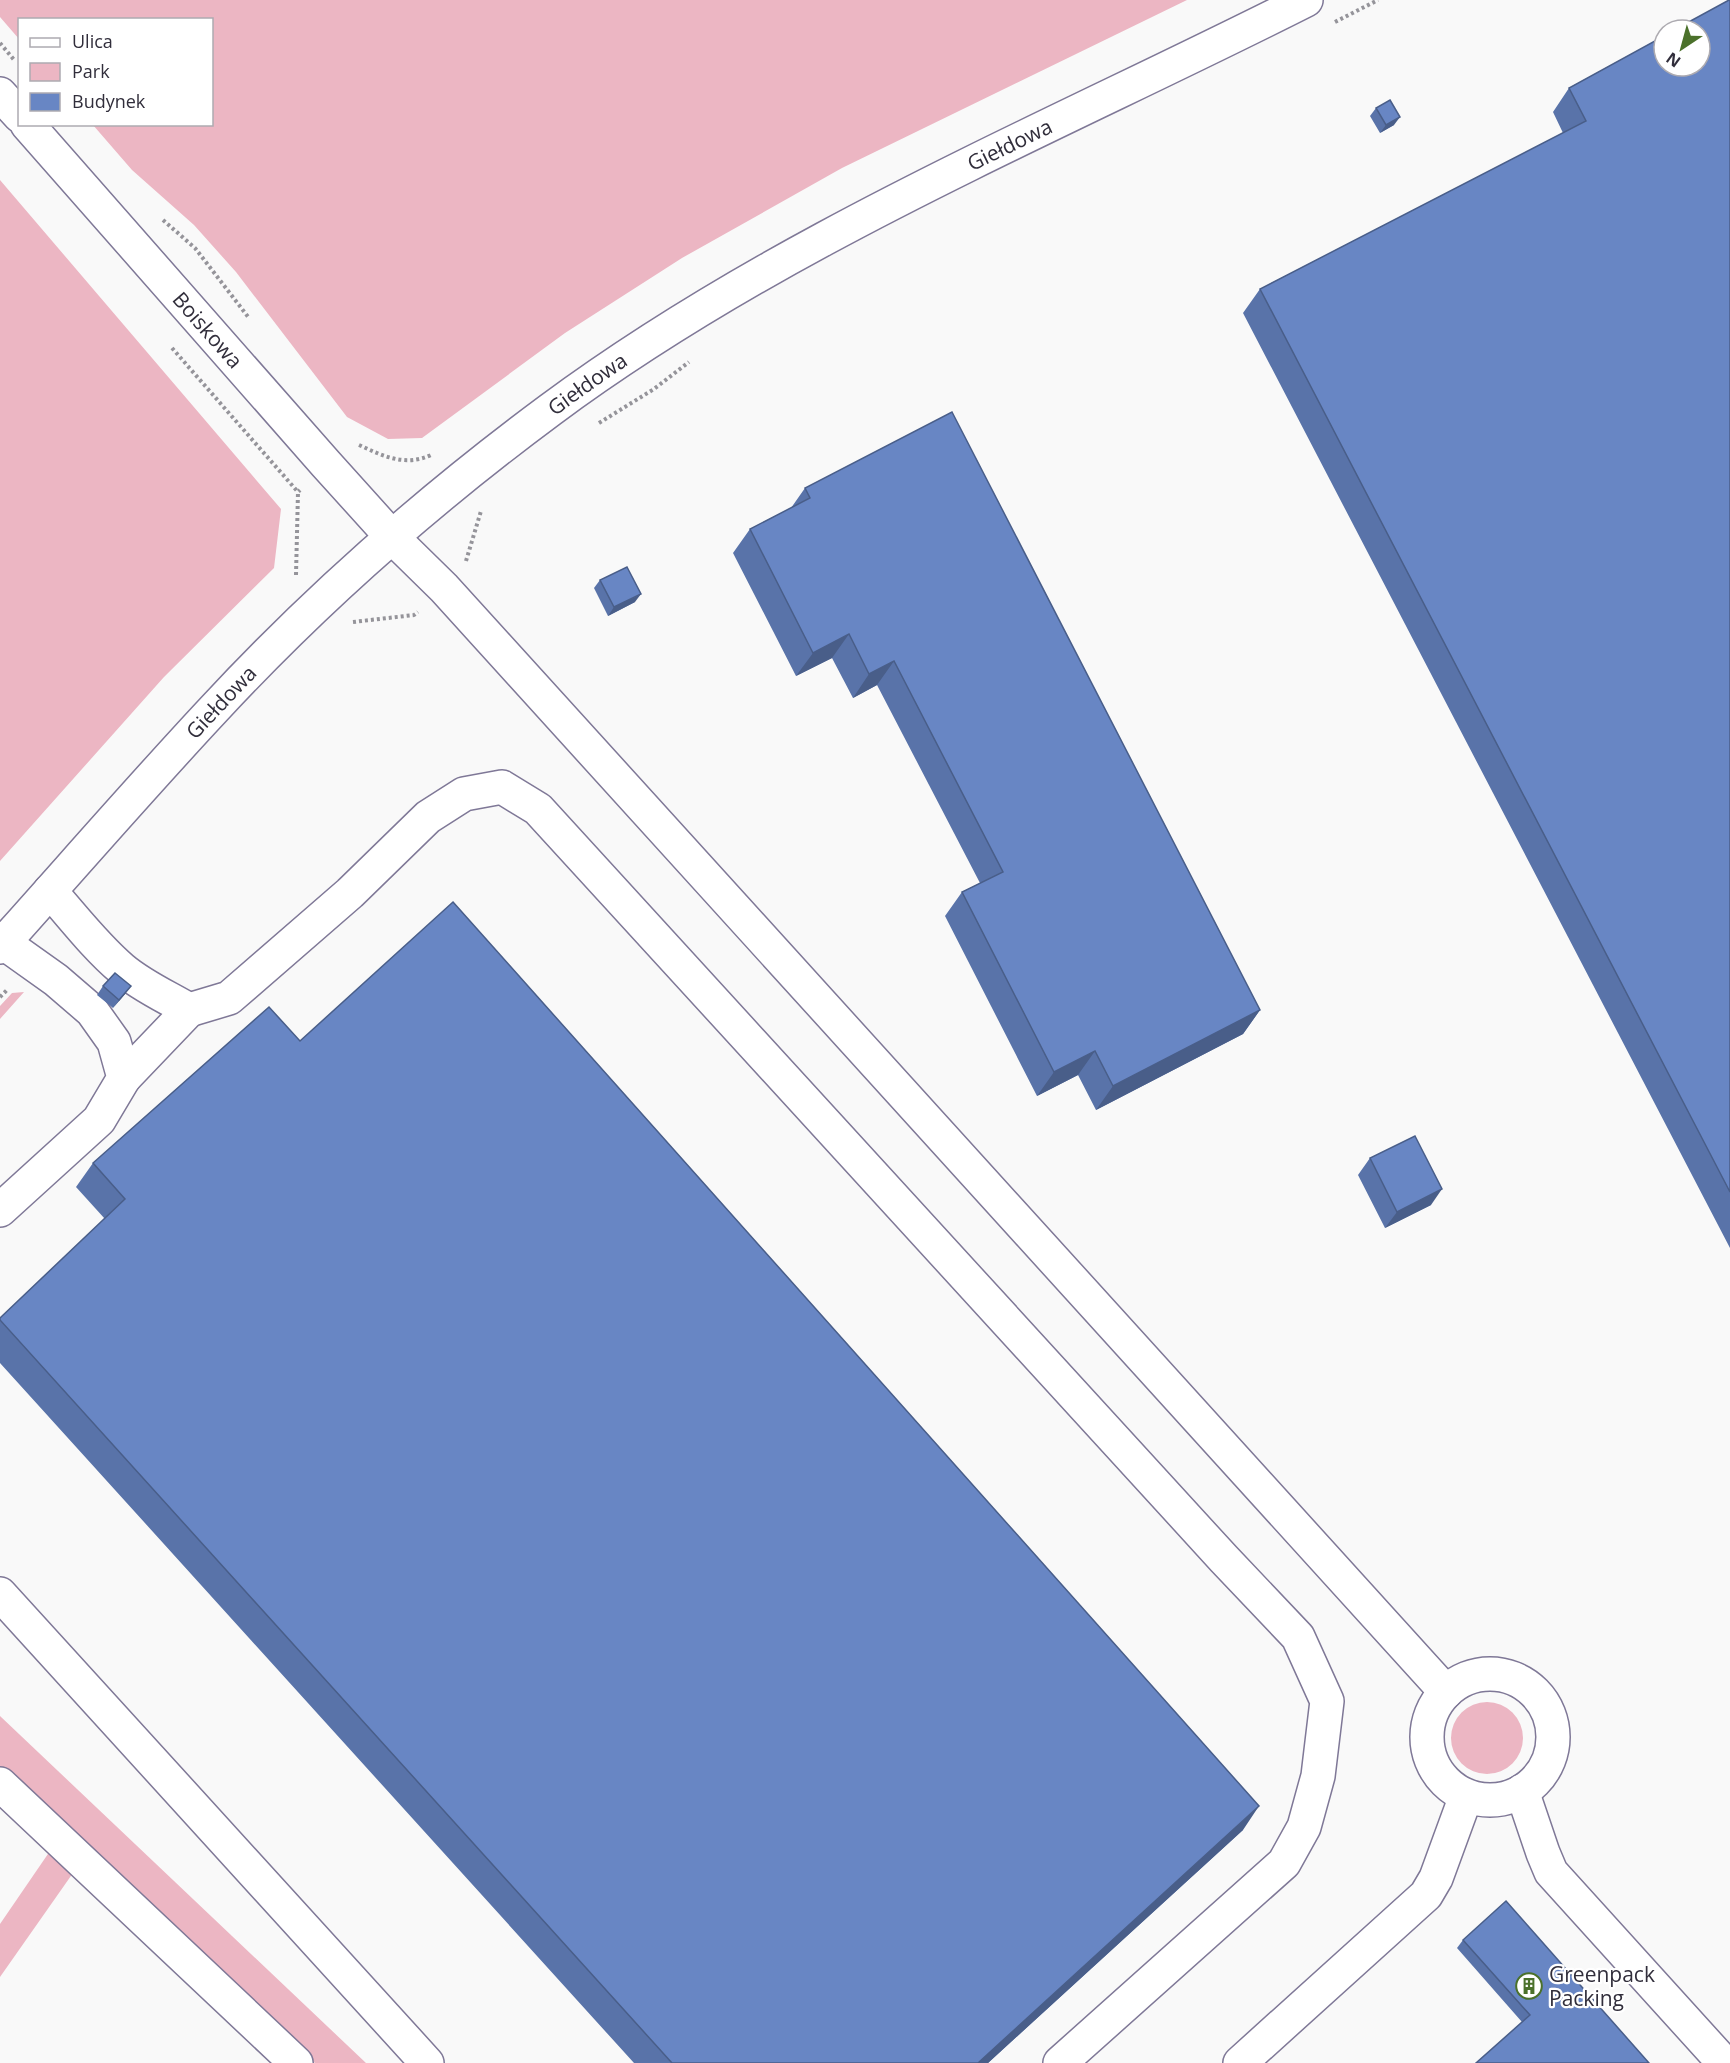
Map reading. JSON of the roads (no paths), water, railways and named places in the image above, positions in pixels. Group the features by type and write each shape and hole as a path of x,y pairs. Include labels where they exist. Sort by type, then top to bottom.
{"street":[{"name":"Giełdowa","path":"2,945 215,707 322,601 391,536 553,408 693,313 886,206 1306,0"},
{"path":"0,93 18,114"},
{"name":"Boiskowa","path":"29,126 391,536 452,597 1446,1692"},
{"path":"0,1210 99,1120 124,1078 189,1010 229,998 350,893 428,817 464,794 502,787 538,809 1298,1637 1327,1701 1318,1776 1310,1807 1304,1827 1284,1863 1060,2063"},
{"path":"50,891 86,935 122,970 150,989 189,1010"},
{"path":"2,945 56,980 92,1011 114,1042 124,1078"},
{"path":"0,1594 427,2063"},
{"path":"1490,1673 1510,1676 1529,1686 1544,1702 1552,1721 1554,1744 1547,1767 1532,1785 1522,1791 1513,1797 1490,1801 1466,1796 1447,1784 1433,1766 1427,1743 1428,1722 1436,1702 1450,1687 1469,1677 1490,1673"},
{"path":"0,1784 296,2063"},
{"path":"1522,1791 1551,1872 1724,2063"},
{"path":"1240,2063 1426,1895 1436,1878 1466,1796"}],"place":[{"name":"Greenpack Packing","path":"1529,1986"}]}
